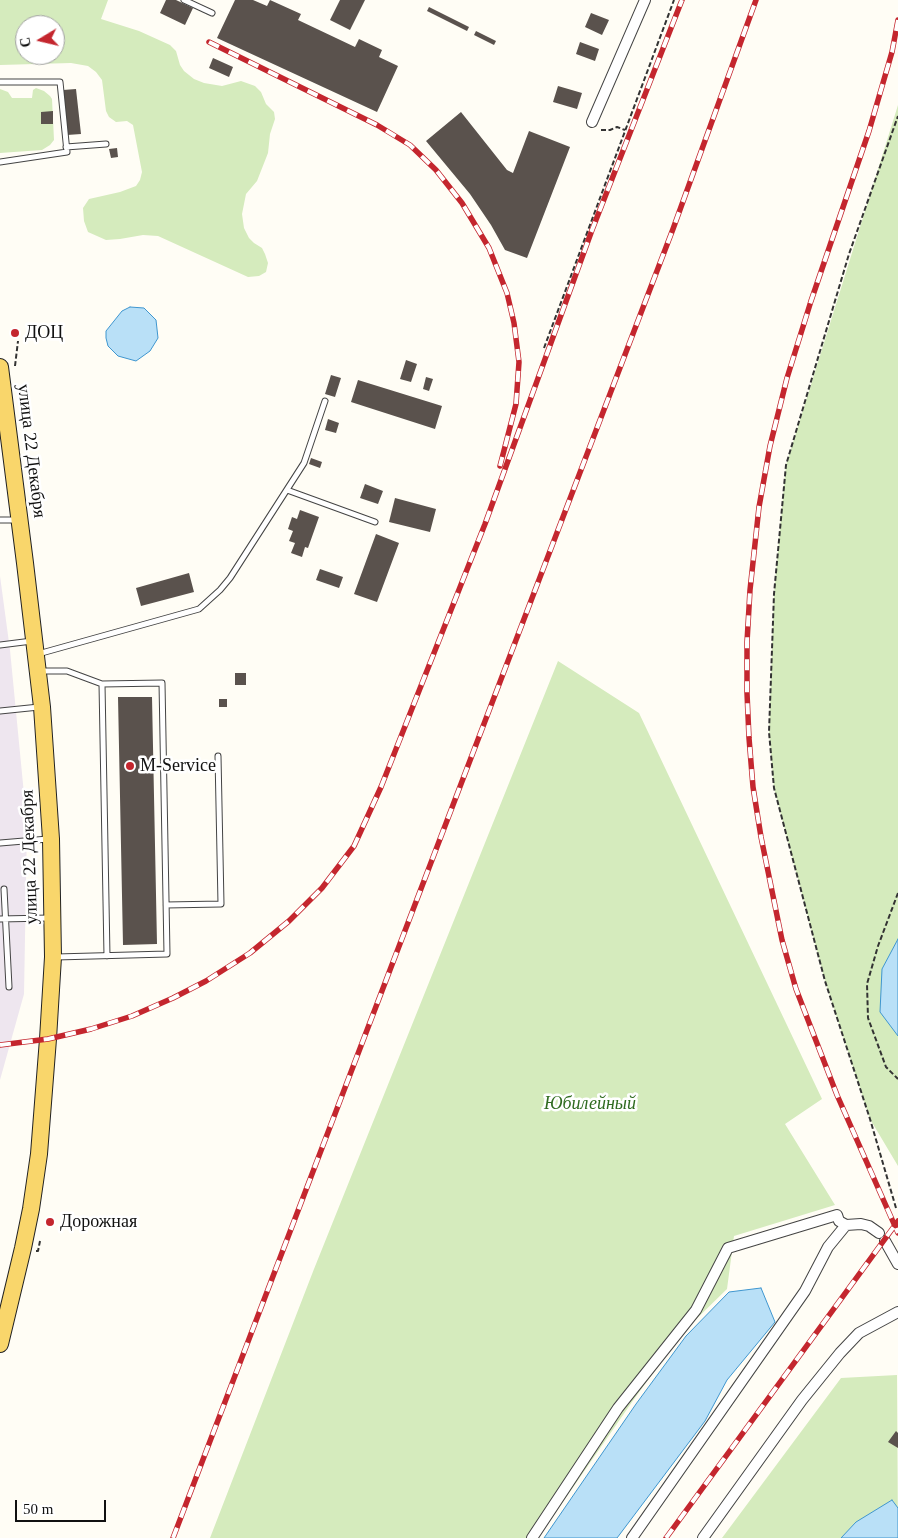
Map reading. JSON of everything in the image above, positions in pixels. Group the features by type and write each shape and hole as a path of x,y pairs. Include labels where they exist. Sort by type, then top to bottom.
{"main road":[{"name":"улица 22 Декабря","path":"0,368 2,400 20,520 42,706 51,839 53,957 37,1163 23,1248 0,1344"}],"street":[{"path":"592,122 645,0"},
{"path":"532,1538 618,1408 696,1310 728,1248 837,1215 839,1221 846,1225 861,1224 869,1226 882,1237 898,1264"},
{"path":"632,1538 805,1291 828,1247 846,1225"},
{"path":"703,1538 802,1400 840,1353 859,1333 898,1312"}],"lane":[{"path":"184,0 212,13"},
{"path":"0,82 60,82 66,147 66,152 0,162"},
{"path":"66,147 106,144"},
{"path":"0,645 35,647 199,609 230,578 304,463 325,401"},
{"path":"287,490 375,522"},
{"path":"0,520 20,520"},
{"path":"38,671 67,671 102,684 162,683 167,954 53,957"},
{"path":"102,684 107,956"},
{"path":"0,711 42,706"},
{"path":"166,905 221,904 218,756"},
{"path":"0,843 51,839"},
{"path":"4,889 3,919 9,987"},
{"path":"3,919 52,918"}],"path":[{"path":"544,348 674,0"},
{"path":"896,1208 870,1119 825,981 774,788 769,732 774,594 786,465 848,254 898,116"},
{"path":"592,122 601,130 617,128 625,130"},
{"path":"898,893 878,946 868,984 868,1018 886,1067 898,1079"}],"shaded area":[{"path":"0,576 10,650 27,825 24,994 0,1080"}],"green space":[{"path":"0,0 108,0 101,19 139,31 170,45 176,51 184,71 194,79 222,86 241,81 255,86 261,92 266,104 274,112 275,119 270,134 268,153 257,181 246,194 242,214 244,228 249,238 262,248 265,254 268,263 266,272 259,276 248,277 158,236 143,235 106,240 88,232 84,221 83,208 89,199 120,192 136,186 140,180 142,172 133,125 127,121 116,122 109,117 106,111 102,80 96,72 88,66 65,63 65,15 15,15 15,65 0,65"},
{"path":"36,88 44,91 52,99 54,140 42,150 0,153 0,89 8,92 12,98 32,98 33,90"},
{"path":"898,105 898,1166 870,1119 825,981 774,788 769,732 774,594 786,465"},
{"name":"Юбилейный","path":"558,661 639,713 822,1099 785,1124 835,1205 734,1236 727,1289 682,1333 538,1538 210,1538 314,1269"},
{"path":"897,1375 898,1538 722,1538 841,1378"}],"water":[{"path":"130,307 144,308 156,320 158,338 150,351 136,361 118,356 108,346 106,338 106,331 122,311"},
{"path":"898,939 898,1036 880,1012 882,969"},
{"path":"761,1288 775,1322 727,1380 705,1421 617,1538 544,1538 636,1404 686,1336 729,1292"},
{"path":"892,1500 898,1508 898,1538 841,1538 856,1522"}],"building":[{"path":"166,0 176,0 193,8 185,25 160,13"},
{"path":"235,0 253,0 267,6 270,0 301,14 298,20 355,47 359,39 382,50 379,57 398,66 377,112 217,38"},
{"path":"340,0 365,0 350,30 330,20"},
{"path":"429,7 469,27 467,31 427,11"},
{"path":"591,13 609,20 602,35 585,27"},
{"path":"476,31 496,41 494,45 474,35"},
{"path":"580,42 599,49 595,61 576,54"},
{"path":"213,58 233,67 229,77 209,68"},
{"path":"558,86 582,93 577,109 553,102"},
{"path":"76,89 81,134 67,135 63,90"},
{"path":"53,111 53,124 41,124 41,112"},
{"path":"461,112 507,170 513,173 529,131 570,147 527,258 505,250 470,194 426,141"},
{"path":"117,148 118,157 111,158 109,149"},
{"path":"406,360 417,364 411,382 400,379"},
{"path":"331,375 341,378 335,397 325,394"},
{"path":"426,377 433,379 429,391 423,389"},
{"path":"358,380 442,406 435,429 351,402"},
{"path":"328,419 339,423 336,433 325,430"},
{"path":"311,458 322,462 320,468 309,464"},
{"path":"365,484 383,491 378,504 360,498"},
{"path":"395,498 436,509 430,532 389,522"},
{"path":"300,510 319,517 308,548 305,547 302,557 291,553 295,543 289,541 293,531 288,529 292,517 297,519"},
{"path":"376,534 399,543 377,602 354,594"},
{"path":"320,569 343,577 339,588 316,580"},
{"path":"189,573 194,592 141,606 136,588"},
{"path":"235,673 246,673 246,685 235,685"},
{"path":"118,697 152,697 157,944 123,945"},
{"path":"219,699 227,699 227,707 219,707"},
{"path":"896,1431 898,1433 898,1448 888,1442"}],"railway":[{"path":"0,1045 48,1039 91,1029 132,1016 206,981 250,953 289,921 322,888 354,846 381,787 485,524 592,230 682,0"},
{"path":"173,1538 673,229 756,0"},
{"path":"898,20 892,52 869,131 811,301 787,378 770,446 759,507 750,590 747,642 747,693 753,787 782,940 796,989 837,1095 898,1233"},
{"path":"209,42 377,125 410,145 436,170 462,203 489,248 507,293 514,323 519,362 516,404 500,466"},
{"path":"666,1538 898,1221"}],"place":[{"name":"ДОЦ","path":"15,333"},
{"name":"M-Service","path":"130,766"},
{"name":"Дорожная","path":"50,1222"}]}
